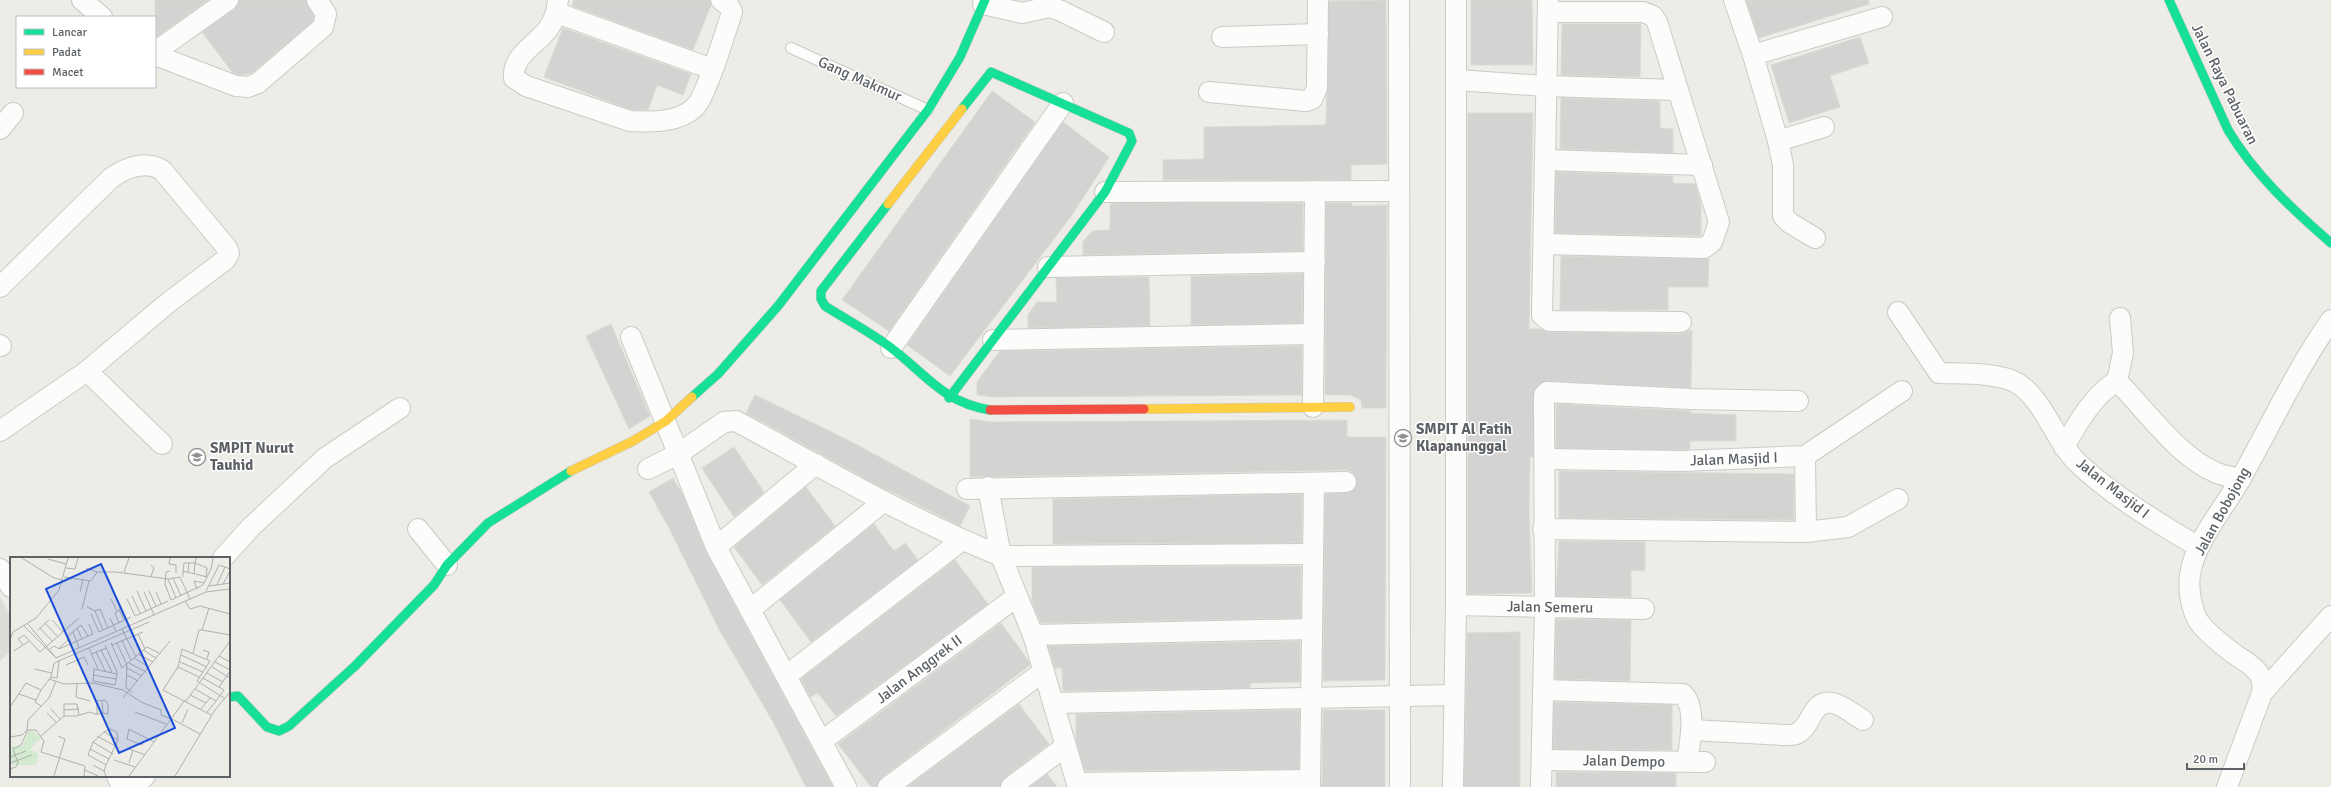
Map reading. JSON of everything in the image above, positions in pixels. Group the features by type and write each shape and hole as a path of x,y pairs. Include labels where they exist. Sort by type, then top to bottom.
{"street":[{"path":"82,0 101,16"},
{"path":"156,51 228,0"},
{"path":"156,55 236,86 253,85 323,27 326,14 317,0"},
{"path":"712,69 557,6 548,30 530,46 516,63 514,78 526,86 630,121 667,120 695,107 712,69 732,12 729,6 721,0"},
{"path":"1208,92 1306,101 1312,99 1317,88 1318,0"},
{"path":"1400,0 1399,191 1410,697 1400,787"},
{"path":"1453,787 1448,696 1456,605 1456,0"},
{"path":"1734,0 1753,55 1778,141 1783,165 1783,216 1800,230 1815,238"},
{"name":"Jalan Raya Pabuaran","path":"2170,0 2228,130 2240,150 2285,203 2331,242"},
{"path":"230,697 234,695 238,696 267,727 279,731 289,726 355,666 434,584 447,565 488,523 575,469 633,441 666,421 718,374 778,306 928,110 960,57 984,2 1022,13 1049,7 1059,10 1104,32"},
{"path":"1544,244 1704,248 1712,242 1718,229 1719,217 1677,90 1657,22 1653,16 1643,12 1611,5 1548,6 1542,315 1547,320 1681,322"},
{"path":"1753,55 1882,17"},
{"path":"1222,37 1318,34"},
{"path":"949,398 1105,192 1132,138 1129,133 995,72 987,74 821,291 821,299 825,306 891,348 949,398 968,407 992,410 1350,407"},
{"path":"1457,80 1546,86 1677,90"},
{"path":"891,348 1063,103"},
{"path":"0,129 13,113"},
{"path":"1778,141 1824,127"},
{"path":"1545,160 1702,165"},
{"path":"0,287 111,178 121,171 142,165 152,165 162,170 227,248 229,253 225,260 169,302 88,371 0,431"},
{"path":"1105,192 1399,191"},
{"path":"1314,407 1315,192"},
{"path":"1048,267 1315,262"},
{"name":"Jalan Masjid I","path":"1898,312 1939,373 2000,377 2016,382 2026,389 2064,447 2079,464 2119,496 2164,527 2199,547"},
{"path":"2064,447 2078,422 2105,388 2117,381 2123,353 2120,318"},
{"name":"Jalan Bobojong","path":"2262,693 2262,682 2258,670 2249,662 2231,651 2199,622 2194,612 2190,575 2199,547 2240,479 2308,352 2331,320"},
{"path":"993,340 1314,334"},
{"path":"631,337 716,546 846,787"},
{"path":"88,371 162,444"},
{"path":"2117,381 2159,428 2185,452 2217,473 2240,479"},
{"path":"1806,532 1805,456 1902,391"},
{"path":"1541,787 1545,607 1543,529 1545,458 1543,398 1547,392 1690,399 1798,401"},
{"path":"224,557 251,527 325,458 400,408"},
{"path":"648,468 678,454 724,422 736,420 883,502 962,540 1001,556 1313,554"},
{"name":"Jalan Masjid I","path":"1545,458 1682,461 1805,456"},
{"path":"716,546 816,464"},
{"path":"967,489 1346,482"},
{"path":"988,488 1001,556 1016,597 1033,635 1077,785 1310,783 1314,483"},
{"path":"1543,529 1806,532 1848,527 1898,499"},
{"path":"751,609 883,502"},
{"path":"418,529 447,565"},
{"path":"786,676 962,540"},
{"path":"0,569 10,585"},
{"name":"Jalan Anggrek II","path":"822,741 1016,597"},
{"name":"Jalan Semeru","path":"1456,605 1644,610"},
{"path":"2227,787 2262,693 2331,616"},
{"path":"1033,635 1312,629"},
{"path":"888,787 1044,672"},
{"path":"1543,690 1683,694 1688,702 1692,730 1784,736 1797,734 1805,727 1818,706 1824,703 1834,703 1863,720"},
{"path":"1053,703 1448,696"},
{"name":"Jalan Dempo","path":"1542,760 1696,762 1692,730"},
{"path":"1011,787 1066,746"},
{"path":"117,777 122,787"},
{"path":"133,787 144,777"}],"lane":[{"name":"Gang Makmur","path":"791,48 928,110"}],"shaded area":[{"path":"0,597 10,614 10,652 0,661"}],"building":[{"path":"155,0 208,0 156,37"},
{"path":"239,0 306,0 314,16 313,21 252,73 239,75 233,73 202,32 235,9"},
{"path":"574,0 710,0 711,5 693,50 572,6"},
{"path":"1386,0 1387,164 1351,165 1351,180 1163,180 1163,160 1204,159 1204,127 1326,125 1329,1"},
{"path":"1471,0 1532,0 1533,65 1471,65"},
{"path":"1746,0 1868,0 1869,4 1759,38"},
{"path":"1562,24 1641,24 1640,77 1561,75"},
{"path":"563,28 691,74 683,95 657,85 648,110 632,110 544,77"},
{"path":"1860,37 1869,63 1830,76 1840,107 1789,123 1771,65"},
{"path":"992,91 1035,122 889,331 842,300"},
{"path":"1561,98 1660,101 1660,128 1673,129 1673,153 1560,149"},
{"path":"1468,113 1533,113 1529,329 1540,329 1549,332 1681,334 1692,330 1691,388 1548,381 1539,384 1534,390 1533,457 1530,457 1529,512 1532,593 1468,594"},
{"path":"1063,122 1109,157 1072,215 950,376 907,345"},
{"path":"1556,172 1673,176 1673,183 1695,184 1701,204 1701,236 1555,233"},
{"path":"1112,203 1303,203 1303,251 1083,255 1083,242 1092,231 1110,230 1110,206"},
{"path":"1326,203 1351,203 1353,206 1387,205 1386,408 1362,408 1361,400 1350,395 1325,395"},
{"path":"1561,256 1709,259 1708,287 1668,287 1668,310 1560,310"},
{"path":"1303,274 1302,323 1191,325 1191,276"},
{"path":"1149,277 1150,326 1028,328 1028,315 1037,302 1057,302 1056,278"},
{"path":"611,324 650,416 629,429 586,336"},
{"path":"1302,346 1302,395 993,397 977,395 977,382 1000,351"},
{"path":"755,395 848,440 970,506 960,526 872,482 746,413"},
{"path":"1556,404 1691,411 1691,413 1736,415 1736,441 1690,441 1690,449 1682,450 1556,448"},
{"path":"970,419 992,422 1347,420 1347,437 1386,437 1385,680 1323,681 1325,494 1352,492 1357,481 1352,472 1346,470 970,477"},
{"path":"734,447 764,492 734,517 702,468"},
{"path":"1559,471 1794,474 1794,520 1559,518"},
{"path":"673,478 683,495 706,552 833,787 806,787 773,722 719,629 671,532 649,492"},
{"path":"806,487 835,526 762,585 734,547"},
{"path":"1302,494 1302,543 1053,544 1053,499"},
{"path":"874,524 894,551 905,543 918,560 811,642 780,600"},
{"path":"1559,541 1645,542 1645,571 1631,570 1631,597 1556,596"},
{"path":"955,560 988,604 836,716 818,693 810,697 801,679"},
{"path":"1301,566 1301,618 1041,623 1032,602 1032,567"},
{"path":"1556,619 1631,620 1630,681 1555,679"},
{"path":"1001,623 1030,665 881,778 877,787 871,787 838,744"},
{"path":"1520,632 1520,787 1464,787 1467,633"},
{"path":"1300,641 1300,682 1250,683 1250,688 1063,691 1062,668 1055,668 1048,646"},
{"path":"1554,702 1672,705 1672,750 1553,749"},
{"path":"1019,704 1049,744 1004,778 1000,787 907,787"},
{"path":"1300,710 1299,769 1085,771 1076,741 1076,714"},
{"path":"1323,710 1385,710 1385,787 1322,787"},
{"path":"1556,772 1676,773 1676,787 1556,787"},
{"path":"1047,774 1057,787 1030,787"}],"traffic: fast":[{"path":"692,397 718,374 778,306 928,110 960,57 985,0"},
{"path":"2169,0 2228,130 2262,177 2288,204 2331,243"},
{"path":"949,398 1105,192 1132,141 1129,133 991,72 962,109"},
{"path":"888,204 821,291 821,299 825,306 890,347 947,394 959,401 990,410"},
{"path":"230,697 238,696 267,727 279,731 289,726 355,666 434,585 447,565 488,523 571,471"}],"traffic: slow":[{"path":"888,204 962,109"},
{"path":"571,471 633,441 666,421 692,397"},
{"path":"1144,409 1350,407"}],"traffic: jam":[{"path":"990,410 1144,409"}],"place":[{"name":"SMPIT Al Fatih Klapanunggal","path":"1403,438"},
{"name":"SMPIT Nurut Tauhid","path":"197,457"}]}
